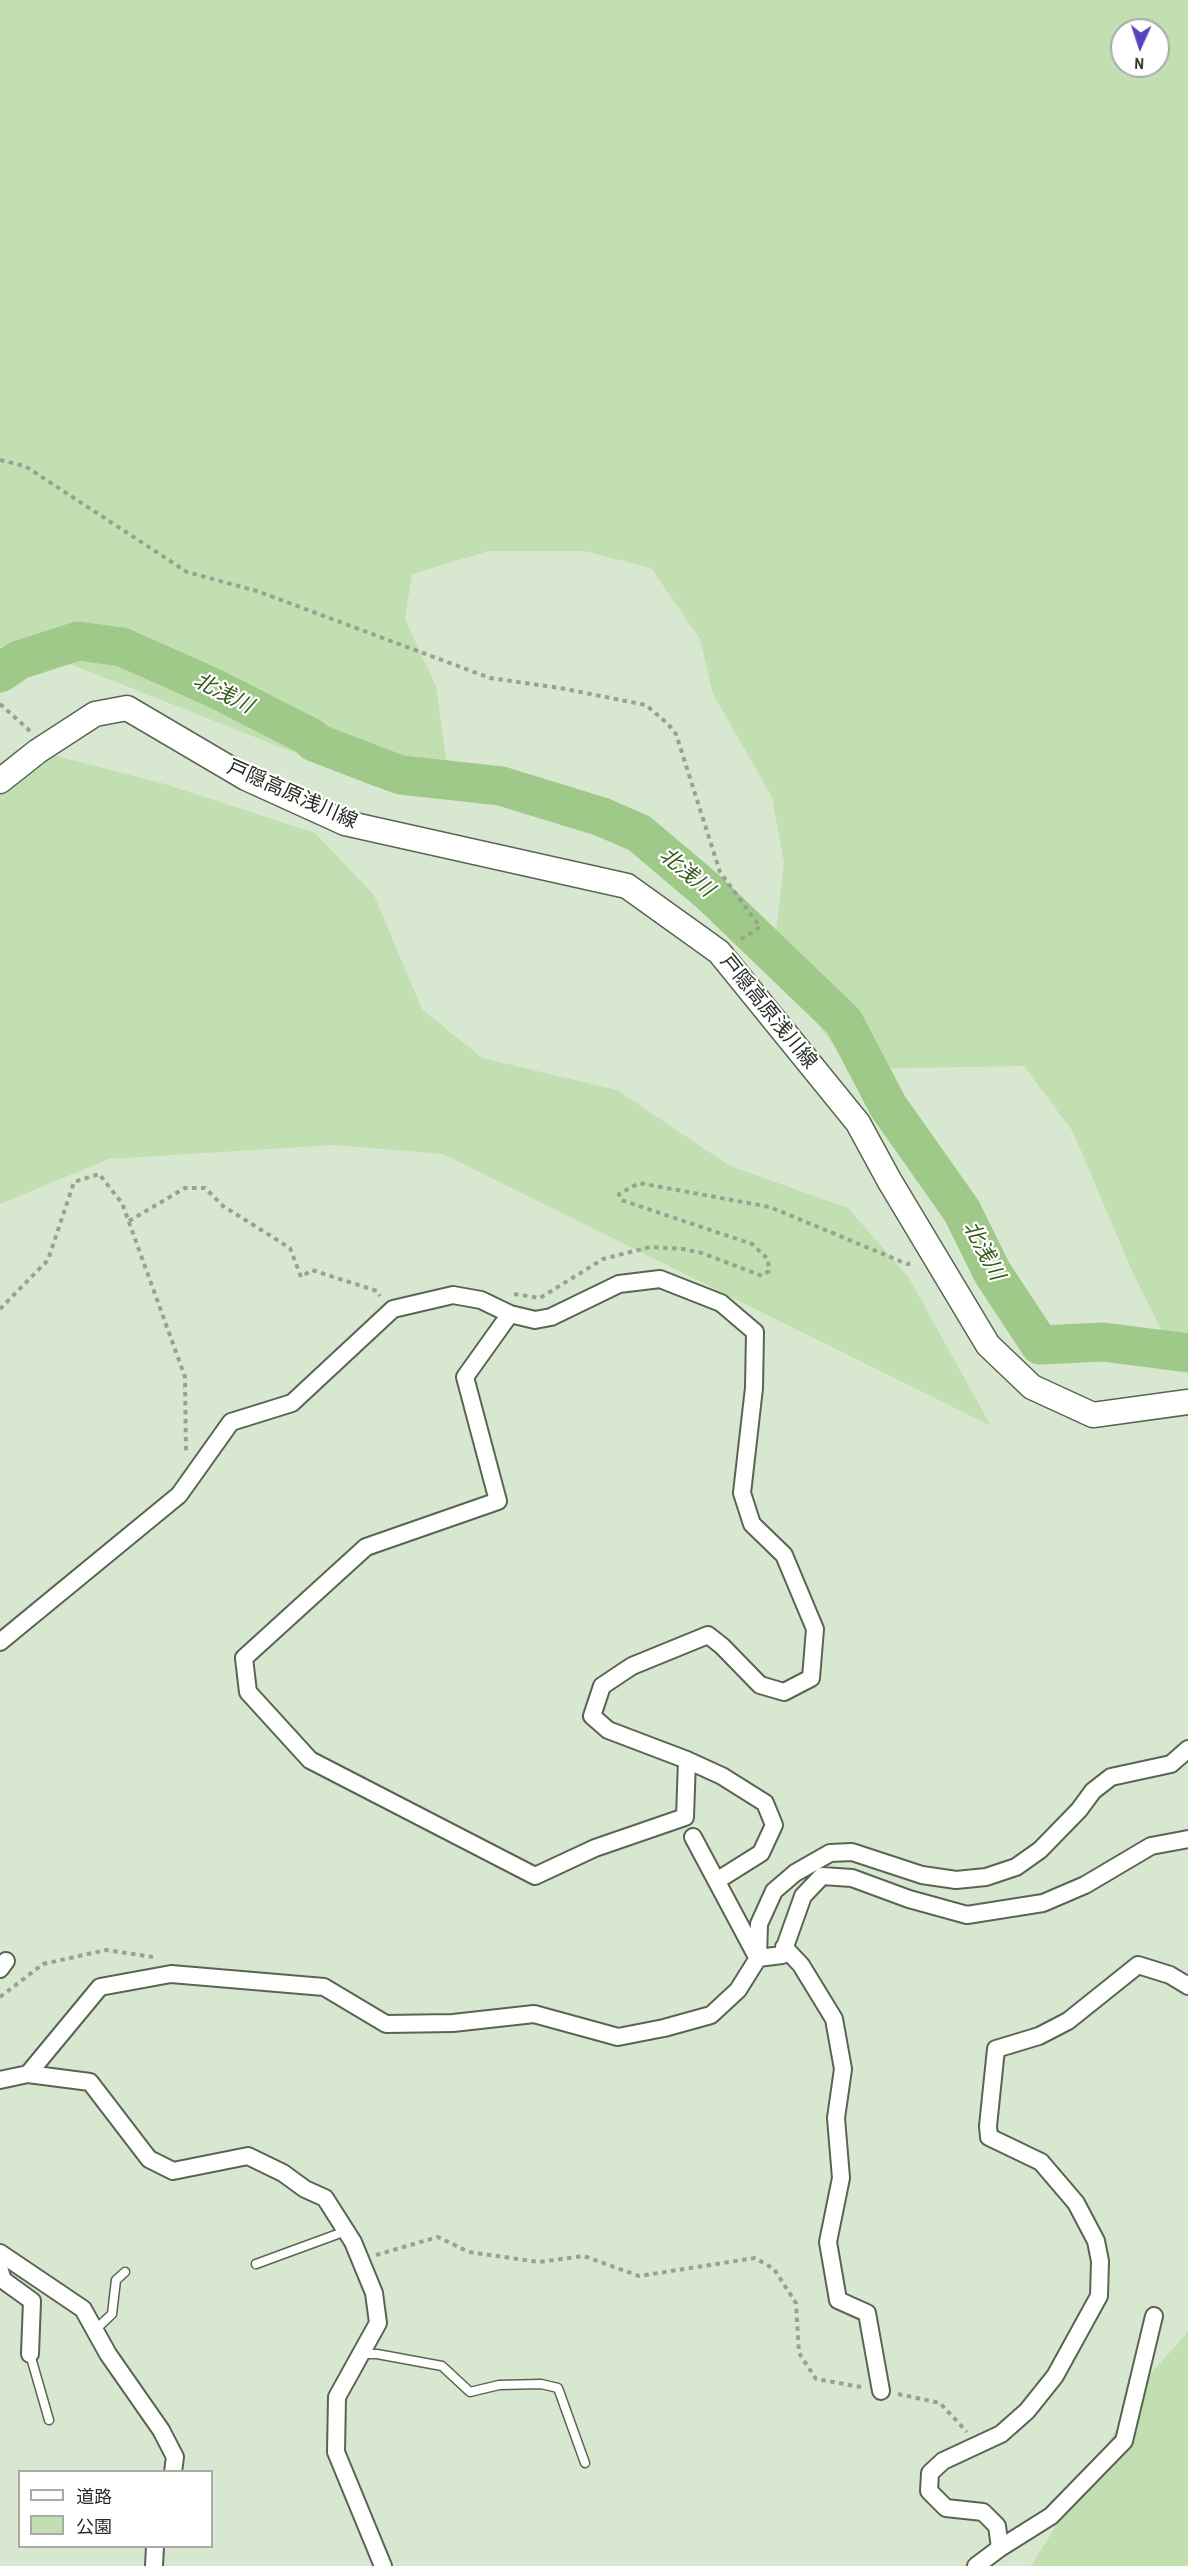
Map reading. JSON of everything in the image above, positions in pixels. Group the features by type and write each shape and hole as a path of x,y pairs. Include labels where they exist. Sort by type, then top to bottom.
{"main road":[{"name":"戸隠高原浅川線","path":"0,781 46,745 95,714 127,708 246,778 345,823 627,886 719,952 858,1123 936,1260 988,1345 1032,1387 1093,1415 1188,1402"}],"street":[{"path":"0,1642 179,1496 231,1422 292,1403 393,1309 453,1295 481,1300 510,1314 536,1320 551,1317 579,1301 619,1284 660,1279 721,1303 755,1332 753,1388 742,1494 752,1524 784,1555 815,1629 812,1678 784,1692 760,1685 708,1635 632,1666 602,1686 592,1716 608,1730 722,1776 765,1803 774,1826 761,1853 718,1880"},
{"path":"510,1314 465,1377 498,1502 366,1547 244,1658 248,1692 310,1760 535,1876 595,1848 685,1816 687,1760"},
{"path":"28,2074 100,1987 171,1974 324,1987 386,2024 453,2024 534,2014 618,2037 664,2028 711,2015 738,1990 758,1958 759,1924 774,1891 795,1873 830,1853 852,1852 922,1875 956,1880 986,1877 1016,1867 1040,1850 1079,1810 1093,1791 1111,1777 1171,1764 1188,1749"},
{"path":"693,1837 758,1958"},
{"path":"758,1958 782,1955 803,1896 822,1876 852,1878 909,1899 967,1915 1043,1903 1085,1885 1151,1846 1188,1839"},
{"path":"784,1947 801,1965 834,2019 843,2069 836,2118 841,2178 828,2241 838,2300 867,2313 881,2391"},
{"path":"1000,2548 997,2526 983,2512 946,2508 929,2491 930,2474 943,2461 1001,2434 1027,2411 1055,2376 1099,2296 1100,2261 1096,2241 1076,2203 1041,2162 989,2137 996,2049 1038,2036 1068,2021 1138,1965 1170,1975 1188,1986"},
{"path":"0,2080 28,2074 90,2082 149,2160 173,2171 248,2156 283,2173 304,2189 325,2198 346,2231 374,2293 378,2323 337,2397 336,2452 383,2566"},
{"path":"0,2253 13,2264 83,2309 161,2430 175,2457 173,2470"},
{"path":"0,2271 3,2280 32,2301 30,2354"},
{"path":"976,2566 1051,2516 1124,2441 1154,2316"},
{"path":"154,2566 155,2548"}],"lane":[{"path":"256,2264 346,2231"},
{"path":"95,2330 112,2314 116,2280 125,2272"},
{"path":"30,2354 49,2420"},
{"path":"361,2354 377,2354 442,2366 470,2392 499,2385 541,2384 558,2388 585,2463"}],"path":[{"path":"0,460 26,466 187,572 257,591 490,678 560,687 646,705 676,734 720,872 760,927 719,952"},
{"path":"0,704 46,745"},
{"path":"0,1309 48,1260 74,1182 99,1174 123,1203 185,1377 186,1453 180,1463"},
{"path":"506,1293 540,1298 603,1258 650,1247 702,1253 762,1276 770,1271 768,1259 752,1244 621,1200 619,1194 639,1183 771,1207 907,1264 936,1260"},
{"path":"129,1221 184,1188 205,1188 223,1206 290,1248 301,1277 312,1270 378,1291 389,1312"},
{"path":"360,2260 438,2237 469,2252 539,2262 584,2256 639,2276 754,2258 774,2269 796,2303 799,2353 816,2379 940,2403 980,2445"}],"green space":[{"path":"0,0 1188,0 1188,1350 1173,1353 1132,1271 1073,1132 1024,1066 853,1069 772,967 784,863 772,797 713,694 700,639 651,568 584,551 489,551 412,574 405,619 436,686 446,759 381,787 73,665 0,658"},
{"path":"33,750 165,784 315,833 374,895 422,1009 482,1058 617,1090 730,1166 848,1208 909,1278 991,1426 443,1154 334,1145 109,1159 0,1204 0,765"},
{"path":"1188,2332 1188,2566 1031,2566 1152,2372"}],"waterway":[{"name":"北浅川","path":"0,673 19,660 78,641 122,647 214,688 312,738 314,742 401,775 501,786 602,817 639,833 710,893 844,1022 888,1106 962,1211 992,1272 1040,1345 1103,1342 1188,1353"}]}
